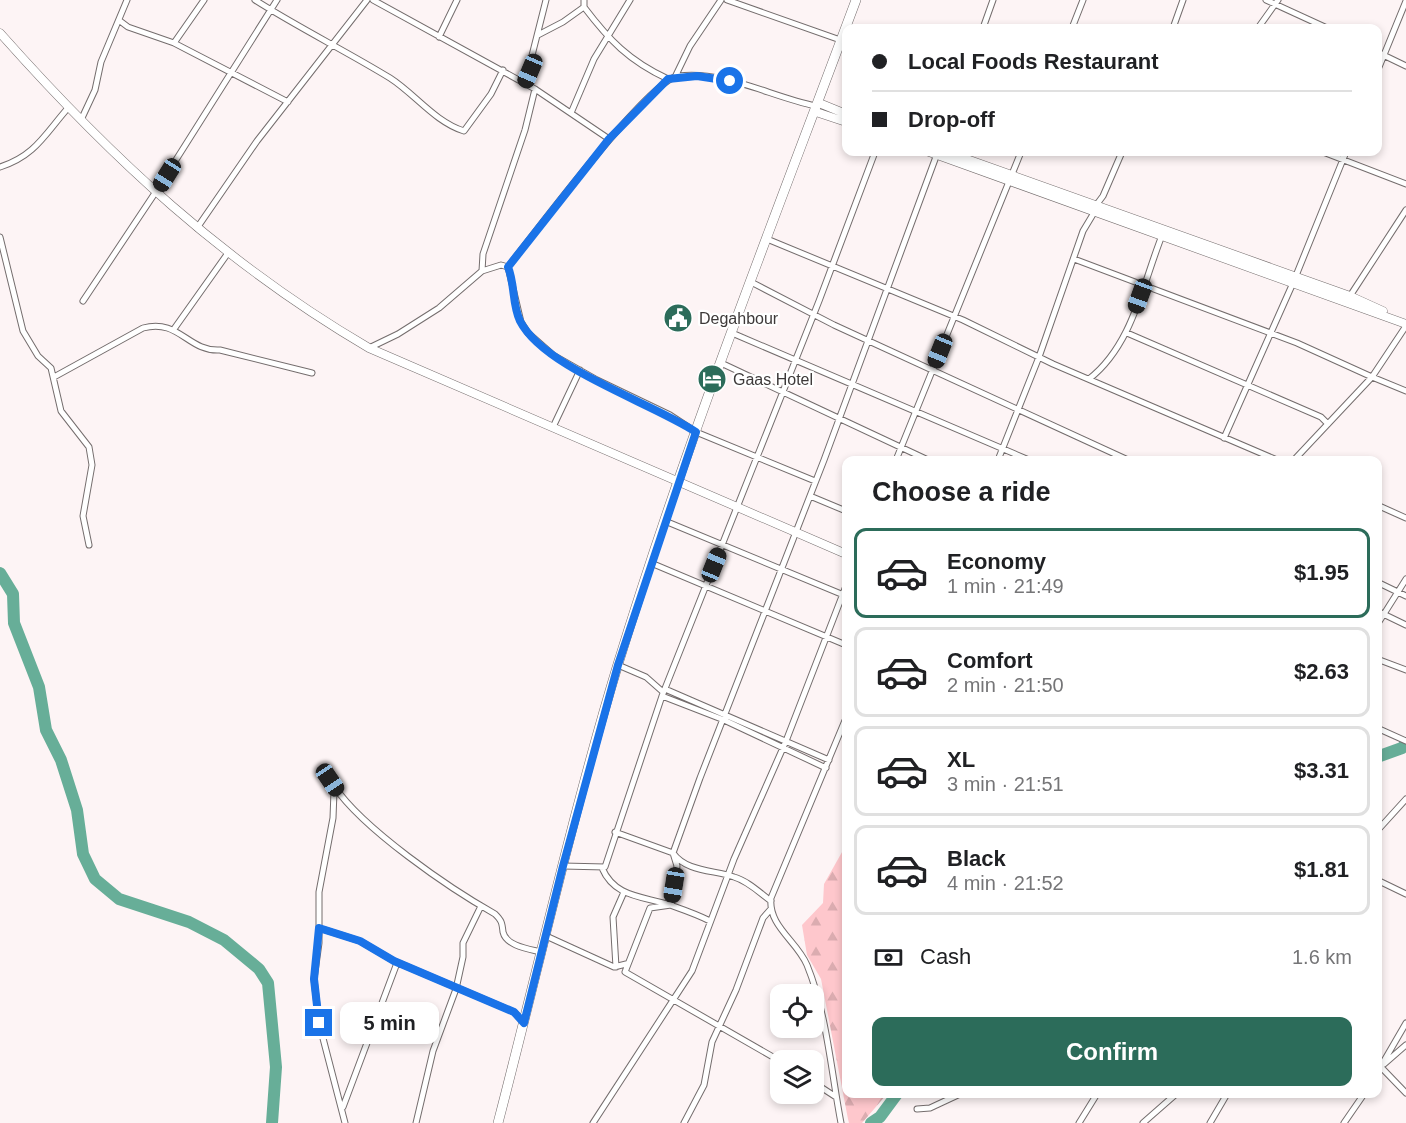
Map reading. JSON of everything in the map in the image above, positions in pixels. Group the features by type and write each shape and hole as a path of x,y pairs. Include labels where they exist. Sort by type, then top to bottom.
{"highway":[{"path":"848,24 856,0"},
{"path":"498,1123 563,866 618,665 677,482 842,44"}],"street":[{"path":"80,122 96,90 101,62 127,0"},
{"path":"174,43 204,0"},
{"path":"255,0 390,79 454,128 464,131 491,94 503,70"},
{"path":"83,301 155,194 277,0"},
{"path":"197,228 257,141 367,0"},
{"path":"373,0 503,70 609,139"},
{"path":"439,37 457,0"},
{"path":"525,83 546,0"},
{"path":"571,113 594,59 630,0"},
{"path":"675,77 690,46 721,0"},
{"path":"727,0 842,41"},
{"path":"984,24 993,0"},
{"path":"1074,24 1083,0"},
{"path":"1174,24 1183,0"},
{"path":"1266,0 1276,2 1319,24"},
{"path":"1382,60 1406,1"},
{"path":"1261,24 1276,2"},
{"path":"538,35 563,22 584,3 609,37 627,56 668,79"},
{"path":"120,21 128,27 174,43 288,102"},
{"path":"0,33 80,122 155,194 228,253 307,312 369,348 842,552"},
{"path":"1384,55 1406,66"},
{"path":"815,481 696,432 670,415 553,355 528,333 516,310 508,267 609,139 668,79 697,76 730,81 792,102 842,113"},
{"path":"482,271 483,254 525,130 535,89"},
{"path":"817,107 842,120"},
{"path":"0,167 21,160 33,151 68,108"},
{"path":"563,866 605,867 663,692 796,361 874,156"},
{"path":"671,905 677,866 674,853 868,340 932,156"},
{"path":"943,156 1010,176"},
{"path":"958,156 1294,280 1406,324"},
{"path":"898,456 1019,156"},
{"path":"1000,456 1039,357 1083,231 1103,196 1120,156"},
{"path":"1334,156 1406,184"},
{"path":"1224,438 1294,280 1344,156"},
{"path":"1350,296 1406,210"},
{"path":"1089,379 1099,371 1127,333 1164,232"},
{"path":"0,237 23,331 38,356 51,368 61,411 82,436 91,455 83,516 88,545"},
{"path":"767,239 954,316 1039,357 1267,456"},
{"path":"174,329 228,253"},
{"path":"1074,260 1271,333 1406,392"},
{"path":"369,348 398,334 440,308 482,271 501,265 508,267"},
{"path":"1294,280 1350,296 1406,324"},
{"path":"751,282 814,315 1120,456"},
{"path":"1298,456 1372,377 1406,324"},
{"path":"54,377 143,328 153,325 174,329 207,350 220,350 312,373"},
{"path":"732,333 1020,456"},
{"path":"1127,333 1321,417 1328,424"},
{"path":"721,363 919,456"},
{"path":"553,427 580,370"},
{"path":"810,496 842,509"},
{"path":"1382,507 1406,518"},
{"path":"665,521 842,594"},
{"path":"651,563 842,643"},
{"path":"1382,617 1406,579"},
{"path":"1382,584 1406,596"},
{"path":"593,1123 692,970 728,876 786,741 842,600"},
{"path":"1384,614 1406,625"},
{"path":"1382,661 1406,670"},
{"path":"618,665 646,677 663,692 692,709 758,729 829,760"},
{"path":"663,692 695,702 755,737 826,768"},
{"path":"692,709 695,702"},
{"path":"684,1123 704,1085 709,1068 710,1050 719,1025 763,918 770,910 771,901 842,728"},
{"path":"755,737 758,729"},
{"path":"1382,730 1406,741"},
{"path":"345,1123 317,1006 314,979 319,928 319,892 333,818 334,791 330,780 350,808 406,853 502,920 506,938 512,943 542,952"},
{"path":"1382,826 1404,806 1406,799"},
{"path":"615,832 674,853 678,860 712,873 741,880 771,901"},
{"path":"602,868 606,878 624,892 639,899 671,905 710,921"},
{"path":"1382,882 1406,894"},
{"path":"616,967 613,917 624,892"},
{"path":"671,905 650,908 626,964 625,972 770,1055"},
{"path":"416,1123 433,1051 456,989 463,957 463,943 481,906"},
{"path":"770,910 806,963 816,990 841,1123"},
{"path":"319,928 360,941 397,963 514,1012 524,1023"},
{"path":"546,936 616,967 626,964"},
{"path":"342,1109 397,963"},
{"path":"1382,1060 1406,1023"},
{"path":"1382,1063 1406,1045"},
{"path":"1382,1068 1406,1093"},
{"path":"824,1089 836,1097"},
{"path":"917,1109 930,1108 951,1098"},
{"path":"1079,1123 1094,1098"},
{"path":"1143,1123 1171,1098"},
{"path":"1210,1123 1225,1098"},
{"path":"1344,1123 1361,1098"}],"green space":[{"path":"842,852 842,1087 824,984 807,955 802,925 823,903 824,884"},
{"path":"844,1098 884,1098 862,1123 849,1123"}],"waterway":[{"path":"0,573 13,594 14,623 39,687 46,730 61,760 77,810 83,854 95,879 119,899 189,922 224,940 259,969 268,983 276,1067 272,1123"},
{"path":"1382,755 1402,748 1406,743"},
{"path":"871,1123 880,1117 894,1098"}],"place":[{"name":"Degahbour","path":"678,318"},
{"name":"Gaas Hotel","path":"712,379"}],"route":[{"path":"319,1023 314,979 319,928 360,941 407,967 514,1012 524,1023 583,789 618,665 677,482 696,432 670,415 597,380 540,345 520,321 508,267 609,139 668,79 697,76 730,81"}]}
